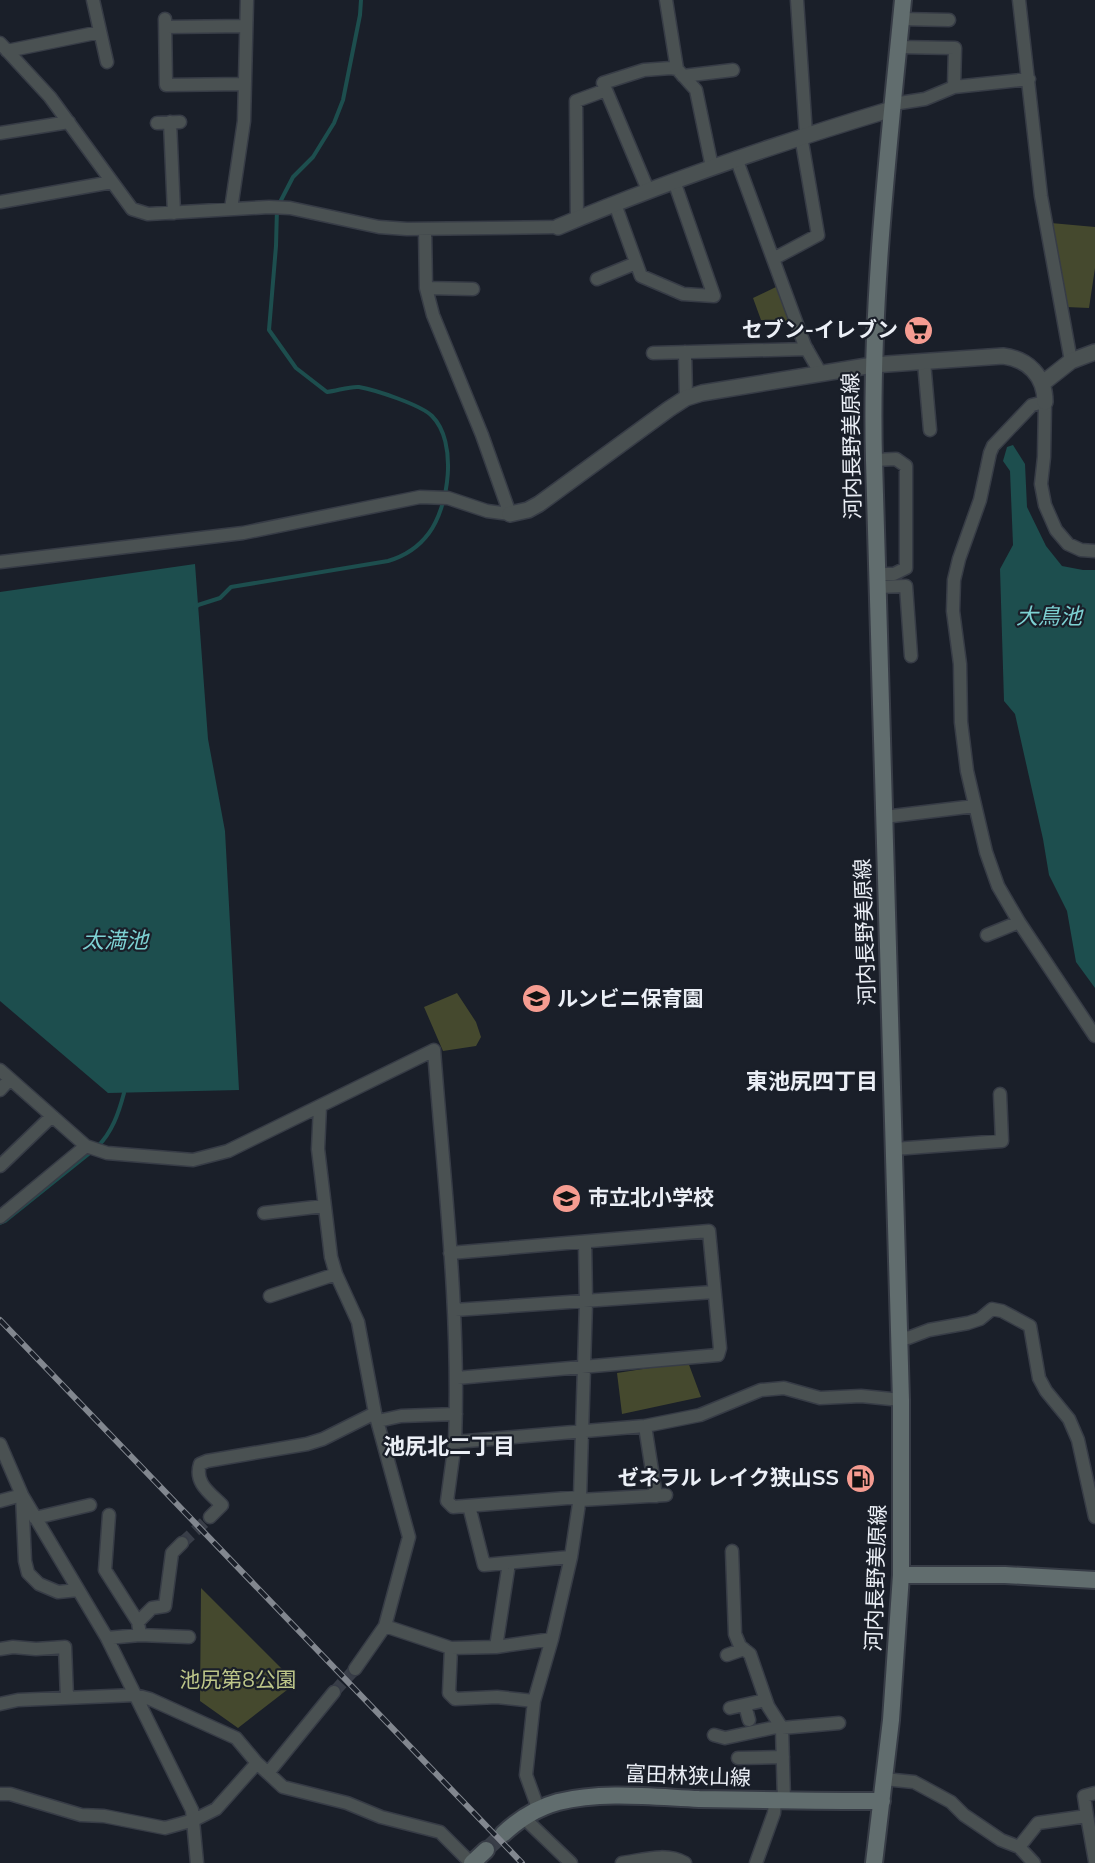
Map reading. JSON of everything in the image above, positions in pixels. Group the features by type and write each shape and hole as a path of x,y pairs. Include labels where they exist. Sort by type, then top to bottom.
{"main road":[{"name":"河内長野美原線","path":"874,1863 891,1720 901,1575 901,1400 873,365 878,268 903,0"},
{"path":"901,1575 1005,1575 1095,1580"},
{"name":"富田林狭山線","path":"503,1834 538,1808 577,1798 614,1796 779,1801 882,1801"},
{"path":"471,1863 486,1850"}],"street":[{"path":"93,0 107,62"},
{"path":"231,209 244,121 247,0"},
{"path":"666,0 680,73"},
{"path":"773,259 818,235 803,135 797,0"},
{"path":"1019,0 1041,196 1071,361"},
{"path":"901,19 949,20"},
{"path":"245,84 166,85 166,23 246,26"},
{"path":"4,47 100,32"},
{"path":"898,46 955,48 954,87"},
{"path":"4,47 35,79 69,122 132,209 148,214 269,207 290,208 379,227 425,229 558,227 648,190 736,158 892,106 925,99 954,87 1029,79"},
{"path":"603,83 644,70 671,68 680,73 696,90 712,167"},
{"path":"680,73 733,70"},
{"path":"577,219 576,101 606,90 648,190"},
{"path":"0,133 69,122"},
{"path":"157,123 175,122 174,213"},
{"path":"736,158 807,349 821,374"},
{"path":"615,204 641,276 683,294 714,296 674,181"},
{"path":"0,201 112,182"},
{"path":"425,229 426,288 445,346 482,435 510,514"},
{"path":"597,279 636,263"},
{"path":"426,288 473,289"},
{"path":"652,353 807,349"},
{"path":"685,352 686,398"},
{"path":"1043,384 1071,361 1095,352"},
{"path":"0,562 243,533 420,497 448,498 487,511 510,514 528,510 539,504 686,398 720,389 792,380 873,365 981,356 1013,357 1022,361 1040,376 1045,402 1041,484 1045,505 1056,530 1068,544 1081,550 1095,551"},
{"path":"924,362 930,430"},
{"path":"1045,402 1032,405 993,446 980,500 959,558 954,580 953,610 960,664 961,722 967,771 986,852 998,886 1019,922 1095,1036"},
{"path":"874,460 896,459 906,466 906,568 878,581"},
{"path":"878,581 906,586 910,656"},
{"path":"884,817 975,806"},
{"path":"987,936 1019,922"},
{"path":"0,1070 86,1146 115,1154 193,1160 228,1151 434,1050 455,1310 458,1378 455,1442 447,1501 453,1507 580,1498 661,1496 645,1426"},
{"path":"0,1090 10,1079"},
{"path":"894,1149 1002,1141 1000,1094"},
{"path":"320,1106 318,1149 331,1257 336,1274 358,1322 376,1417 409,1537 385,1626 355,1669"},
{"path":"0,1166 52,1116"},
{"path":"0,1217 86,1146"},
{"path":"264,1213 324,1206"},
{"path":"450,1253 709,1231 720,1348 718,1355 458,1378"},
{"path":"538,1808 526,1775 534,1701 552,1639 571,1557 580,1498 586,1302 585,1242"},
{"path":"270,1296 336,1274"},
{"path":"455,1310 714,1292"},
{"path":"900,1335 908,1338 929,1330 968,1323 980,1319 992,1309 1002,1311 1030,1326 1039,1378 1046,1391 1069,1419 1090,1470 1095,1517"},
{"path":"455,1442 645,1426 700,1415 761,1390 784,1388 820,1398 861,1396 901,1400"},
{"path":"210,1517 222,1505 199,1481 200,1464 207,1461 307,1444 376,1417 456,1414"},
{"path":"0,1446 22,1495 107,1638 192,1810 197,1863"},
{"path":"0,1501 22,1495"},
{"path":"22,1495 25,1561 28,1574 39,1584 58,1592 78,1590"},
{"path":"35,1518 90,1505"},
{"path":"469,1506 484,1565 571,1557"},
{"path":"109,1515 105,1570 138,1622 140,1635"},
{"path":"138,1622 152,1608 165,1606 172,1553 182,1543"},
{"path":"732,1551 735,1634 740,1646 750,1654 766,1700 782,1727 783,1757 779,1801 756,1863"},
{"path":"496,1647 509,1563"},
{"path":"1095,1574 1095,1587"},
{"path":"720,1585 734,1585"},
{"path":"385,1626 451,1648 496,1647 552,1639"},
{"path":"107,1638 140,1635 189,1637"},
{"path":"0,1649 65,1647 67,1698"},
{"path":"451,1648 449,1693 455,1699 497,1697 534,1701"},
{"path":"727,1655 744,1649"},
{"path":"268,1773 334,1692"},
{"path":"0,1704 18,1700 135,1695 150,1699 236,1738 283,1787 347,1803 381,1817 440,1832 471,1863"},
{"path":"730,1708 766,1700"},
{"path":"745,1705 749,1720"},
{"path":"714,1735 724,1738 782,1727 839,1723"},
{"path":"746,1761 783,1757"},
{"path":"0,1794 10,1794 81,1815 104,1816 165,1828 194,1820 216,1809 257,1762"},
{"path":"884,1779 914,1782 951,1802 964,1815 1001,1840 1019,1847 1034,1863"},
{"path":"1095,1793 1084,1796 1095,1861"},
{"path":"1019,1847 1038,1823 1086,1816"},
{"path":"523,1817 571,1863"},
{"path":"622,1863 666,1857 685,1863"}],"green space":[{"path":"1051,223 1095,227 1095,268 1089,308 1066,307"},
{"path":"776,287 796,322 761,320 753,298"},
{"path":"457,993 476,1022 481,1037 476,1046 443,1051 424,1007"},
{"path":"688,1362 701,1397 622,1414 617,1373"},
{"name":"池尻第8公園","path":"201,1588 296,1683 238,1728 200,1701"}],"water":[{"name":"大鳥池","path":"1013,445 1025,464 1027,507 1046,546 1062,566 1095,570 1095,988 1076,962 1067,911 1049,875 1015,714 1004,701 1000,569 1013,545 1010,471 1003,461 1007,447"},
{"name":"太満池","path":"195,564 208,739 225,831 239,1090 108,1093 0,1001 0,592"}],"waterway":[{"path":"195,608 220,598 231,587 388,561 400,557 411,551 425,538 442,507 446,491 448,457 440,427 432,416 409,403 367,389 355,387 327,392 296,368 269,330 277,208 293,177 313,157 334,123 343,100 361,0"},
{"path":"97,1147 111,1129 124,1093"},
{"path":"0,1223 91,1152"}],"tunnel":[{"path":"182,1543 210,1517"},
{"path":"334,1692 355,1669"},
{"path":"486,1850 503,1834"}],"railway":[{"path":"0,1320 522,1863"}],"place":[{"name":"セブン-イレブン","path":"919,330"},
{"name":"ルンビニ保育園","path":"536,999"},
{"name":"市立北小学校","path":"567,1198"},
{"name":"ゼネラル レイク狭山SS","path":"860,1478"}],"district":[{"name":"東池尻四丁目","path":"812,1081"},
{"name":"池尻北二丁目","path":"449,1446"}]}
